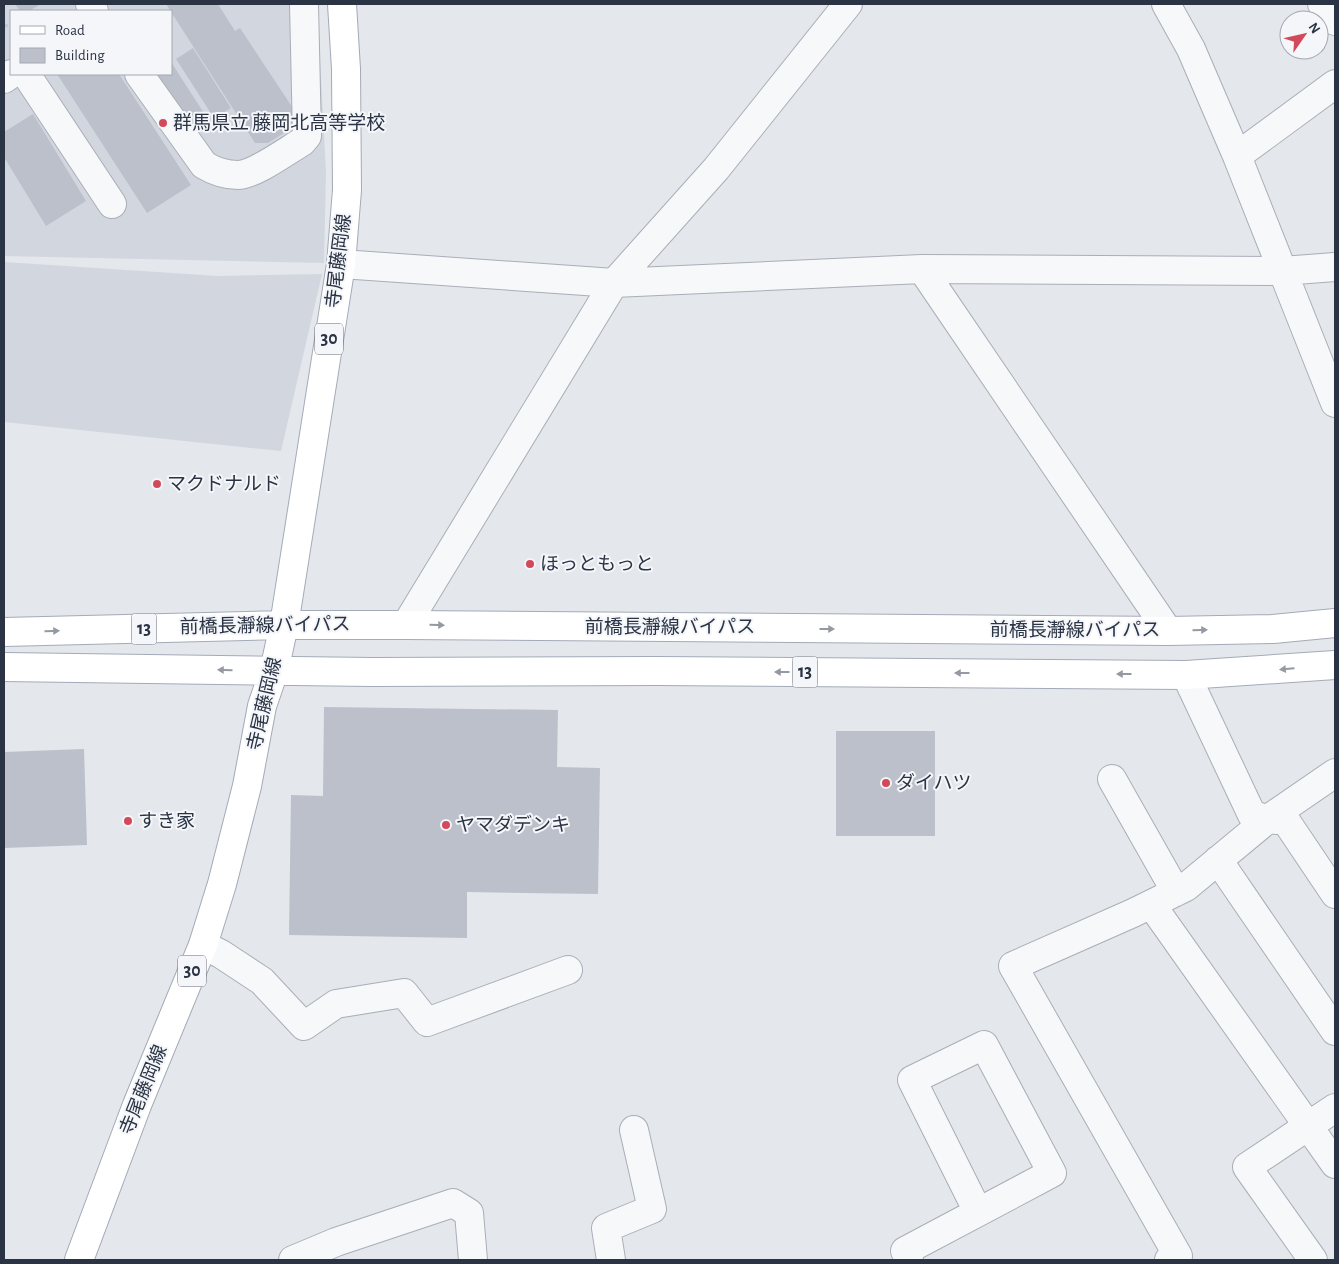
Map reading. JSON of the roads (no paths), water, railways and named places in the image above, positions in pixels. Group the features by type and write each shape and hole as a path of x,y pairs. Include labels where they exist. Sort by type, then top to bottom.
{"main road":[{"name":"寺尾藤岡線","path":"79,1260 137,1106 202,945 222,884 247,786 262,706 274,671 284,625 341,264 347,190 346,69 342,4"},
{"name":"前橋長瀞線バイパス","path":"4,632 284,625 1168,631 1273,629 1335,623"},
{"name":"13","path":"4,667 274,671 666,671 1186,675 1335,665"}],"street":[{"path":"140,75 204,165 213,170 239,175 256,169 302,142 307,136 304,4"},
{"path":"406,625 614,283 716,169 848,4"},
{"path":"1166,4 1191,48 1237,156 1335,403"},
{"path":"27,75 112,204"},
{"path":"1237,156 1335,84"},
{"path":"341,264 614,283 922,269 1282,270 1335,267"},
{"path":"922,269 1168,631"},
{"path":"1186,675 1252,815 1286,821 1335,893"},
{"path":"1169,1260 1178,1256 1013,966 1186,887 1268,819 1335,773"},
{"path":"1112,779 1176,892"},
{"path":"1218,860 1335,1031"},
{"path":"1151,904 1335,1164"},
{"path":"202,945 221,954 262,981 304,1026 336,1004 404,993 427,1022 568,970"},
{"path":"909,1260 905,1251 1052,1173 984,1045 912,1080 978,1212"},
{"path":"1313,1260 1247,1167 1335,1108"},
{"path":"612,1260 606,1228 652,1209 634,1130"},
{"path":"293,1260 336,1242 453,1203 470,1213 473,1260"}],"place":[{"name":"群馬県立 藤岡北高等学校","path":"163,123"},
{"name":"マクドナルド","path":"157,484"},
{"name":"ほっともっと","path":"530,564"},
{"name":"ダイハツ","path":"886,783"},
{"name":"すき家","path":"128,821"},
{"name":"ヤマダデンキ","path":"446,825"}]}
